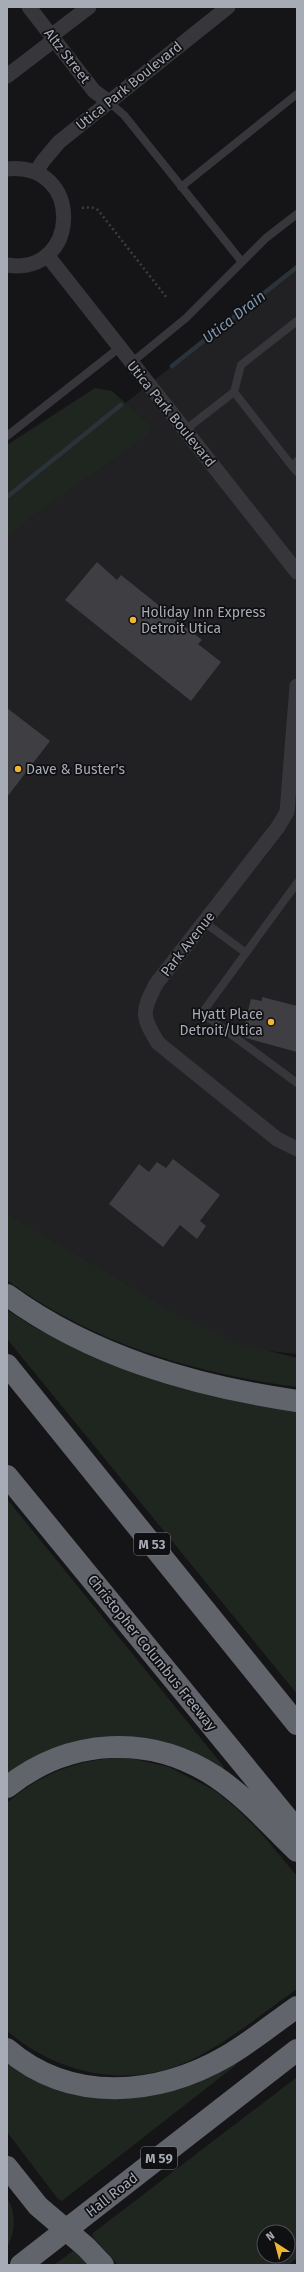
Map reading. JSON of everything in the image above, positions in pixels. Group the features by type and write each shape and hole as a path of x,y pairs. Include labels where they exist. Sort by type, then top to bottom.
{"highway":[{"path":"7,1295 63,1330 144,1366 198,1382 297,1401"},
{"name":"M 53","path":"7,1365 297,1724"},
{"name":"Christopher Columbus Freeway","path":"7,1476 297,1830"},
{"path":"7,1787 40,1765 60,1756 103,1747 125,1746 148,1749 186,1760 217,1778 236,1793 297,1851"},
{"path":"7,2049 32,2068 69,2083 107,2089 145,2087 185,2076 228,2056 297,2007"},
{"name":"Hall Road","path":"21,2265 297,2050"},
{"path":"7,2166 38,2206 86,2246 103,2265"}],"street":[{"name":"Altz Street","path":"29,7 94,91 109,102"},
{"path":"7,76 89,7"},
{"name":"Utica Park Boulevard","path":"36,172 59,142 228,7"},
{"path":"7,169 26,169 36,172 52,184 58,192 64,211 61,235 47,255 29,264 7,265"},
{"name":"Utica Park Boulevard","path":"47,255 297,572"},
{"name":"Park Avenue","path":"297,686 287,812 278,827 156,984 146,1003 145,1022 158,1043 277,1139 297,1149"}],"lane":[{"path":"181,187 297,94"},
{"path":"109,102 124,115 242,262"},
{"path":"131,363 186,318 242,262 297,214"},
{"path":"185,430 234,392 241,366 297,321"},
{"path":"7,435 119,348"},
{"path":"234,392 294,464 297,472"},
{"path":"297,883 202,1013 297,1083"},
{"path":"204,922 246,953"}],"path":[{"path":"82,208 91,207 98,210 167,298"}],"shaded area":[{"path":"297,267 297,1354 239,1348 7,1257 7,497"},
{"path":"95,388 112,391 151,426 148,435 29,518 7,538 7,445"},
{"path":"7,1214 178,1315 237,1343 297,1358 297,1387 220,1373 182,1364 145,1352 109,1338 40,1302 7,1280"},
{"path":"7,1310 32,1326 85,1353 297,1409 297,1694 7,1339"},
{"path":"7,1499 224,1767 219,1770 106,1737 83,1740 62,1746 7,1776"},
{"path":"125,1757 169,1767 214,1790 235,1807 261,1833 297,1876 297,1989 235,2034 197,2057 173,2067 148,2074 123,2076 98,2074 74,2068 50,2059 7,2031 7,1803 33,1783 62,1770 93,1761"},
{"path":"7,2060 70,2091 232,2060 236,2065 62,2201 58,2199 7,2132"},
{"path":"297,2077 297,2258 296,2259 296,2224 256,2224 256,2264 289,2264 288,2265 118,2265 92,2236 93,2233"},
{"path":"7,2198 14,2216 14,2223 12,2236 7,2248"},
{"path":"74,2250 89,2265 54,2265"}],"building":[{"name":"Holiday Inn Express Detroit Utica","path":"97,562 117,580 121,575 202,640 198,644 221,662 191,701 65,600"},
{"name":"Dave & Buster's","path":"7,708 50,741 7,797"},
{"name":"Hyatt Place Detroit/Utica","path":"262,997 297,1006 297,1052 246,1038 242,1035 251,999 262,1001"},
{"path":"173,1159 220,1195 200,1221 206,1226 197,1239 180,1225 163,1247 109,1204 139,1164 149,1172 157,1162 166,1168"}],"waterway":[{"name":"Utica Drain","path":"172,366 297,267"},
{"name":"Utica Drain","path":"7,497 121,405"}],"place":[{"name":"Holiday Inn Express Detroit Utica","path":"133,620"},
{"name":"Dave & Buster's","path":"18,769"},
{"name":"Hyatt Place Detroit/Utica","path":"271,1022"}]}
